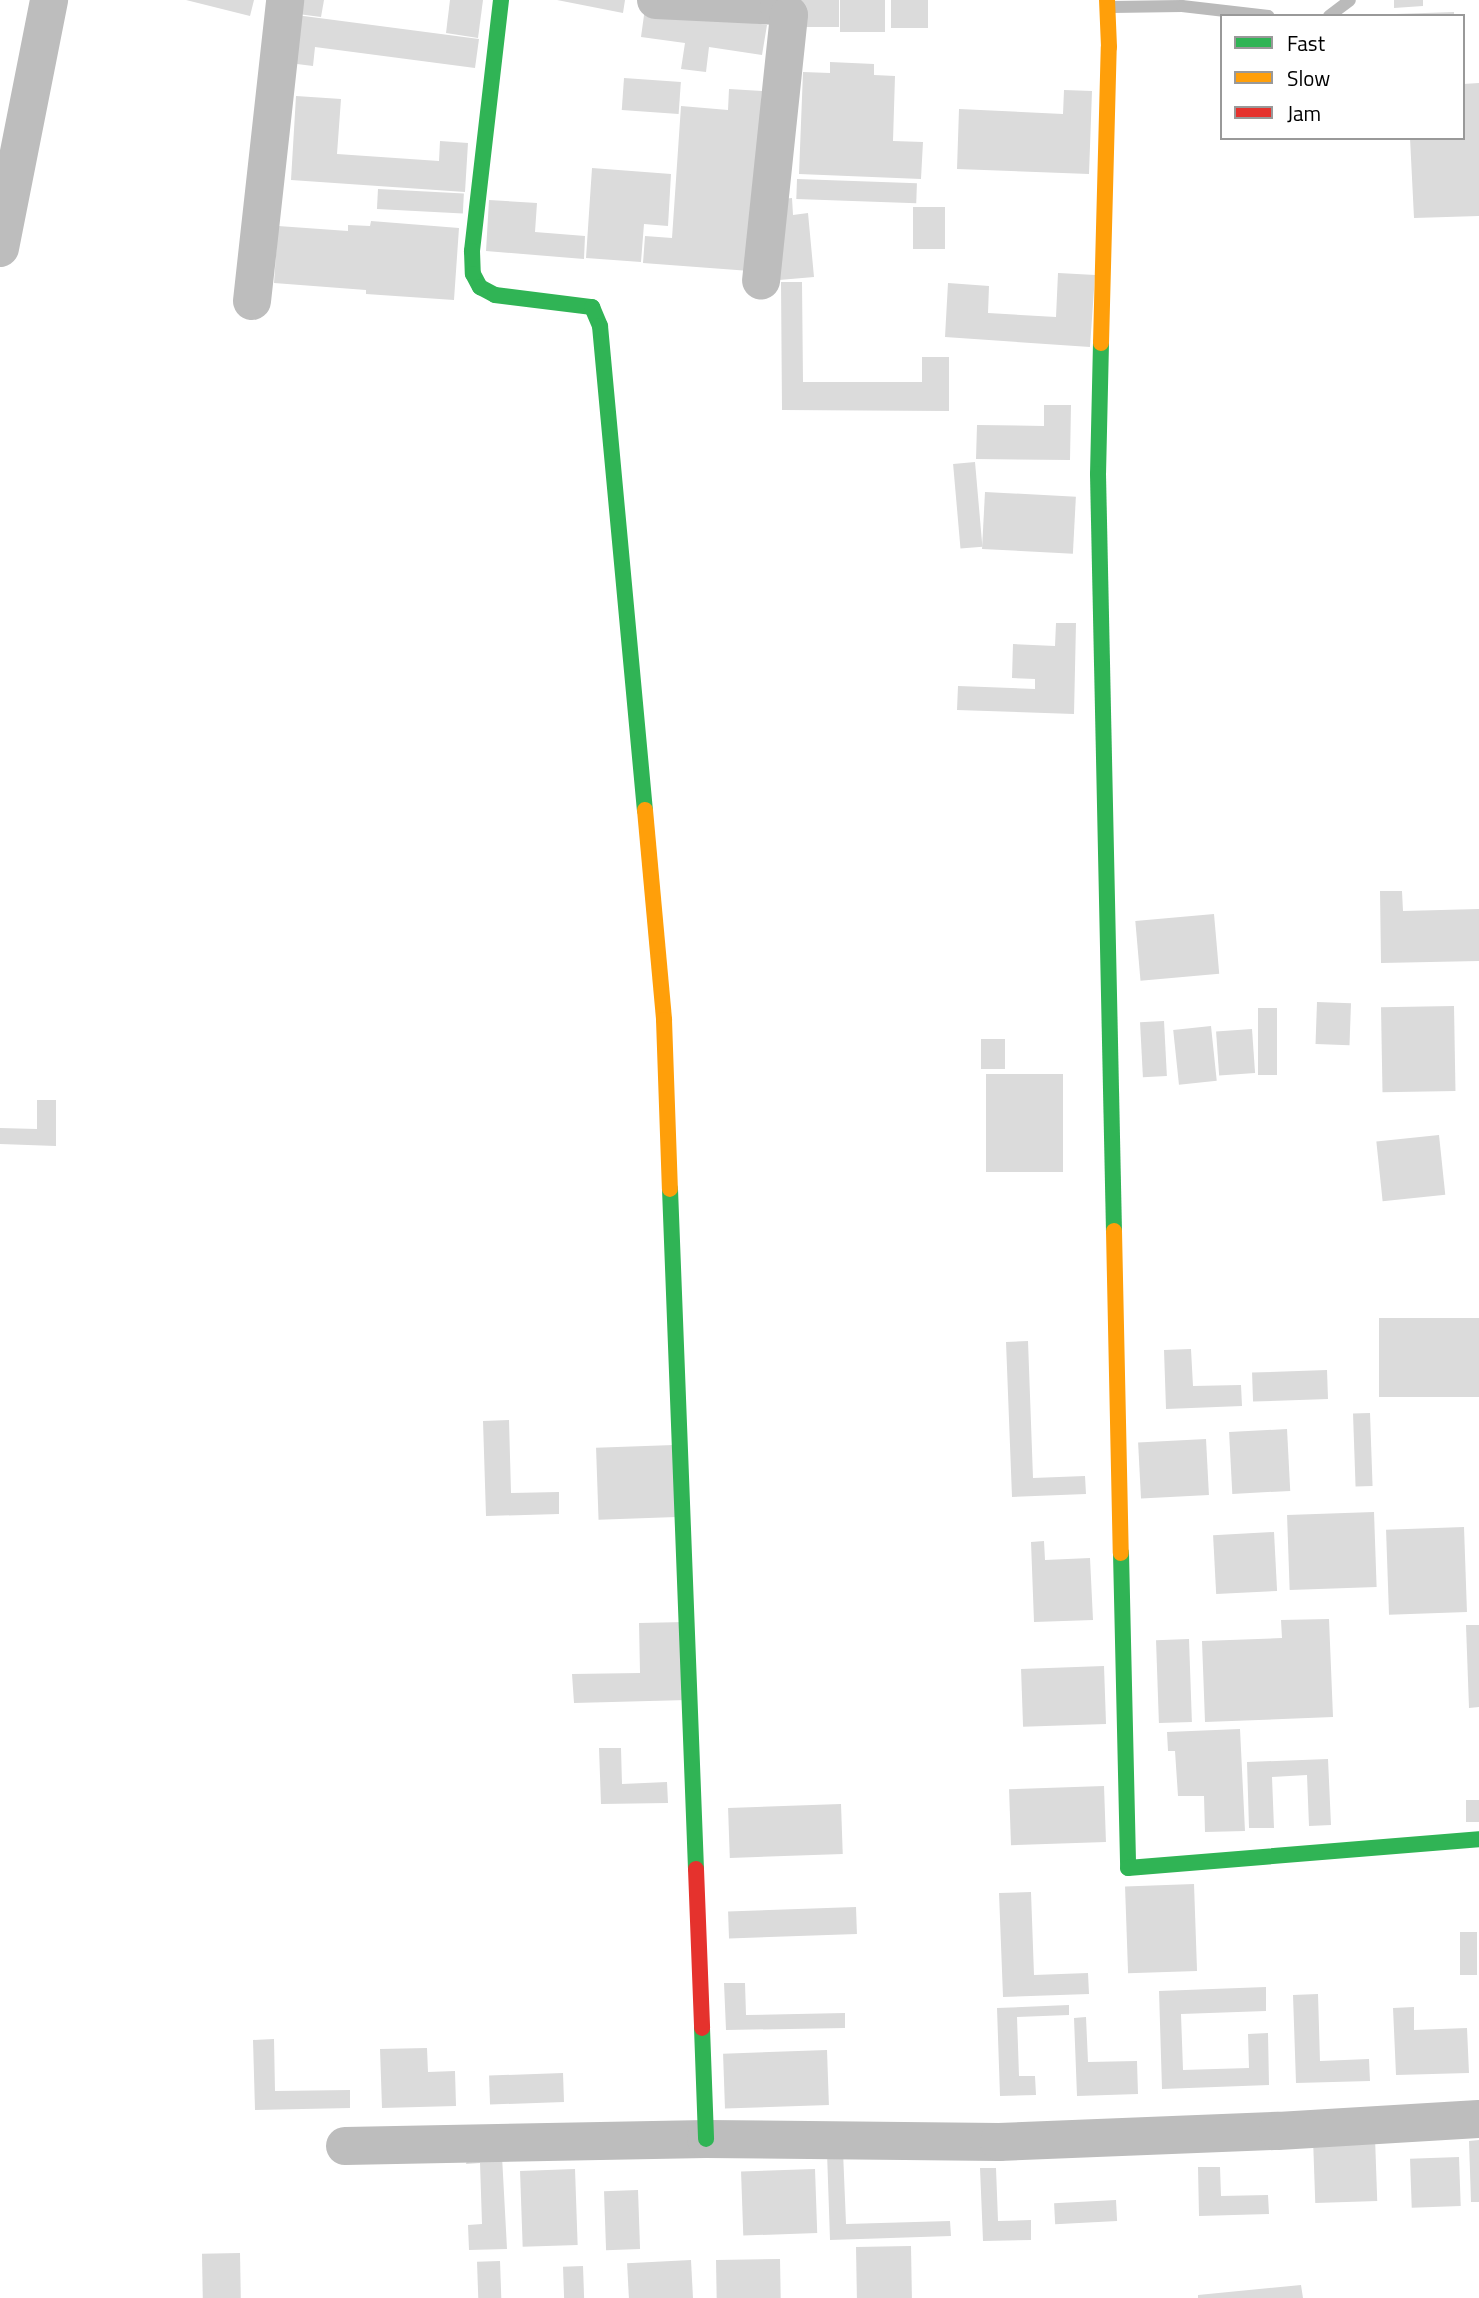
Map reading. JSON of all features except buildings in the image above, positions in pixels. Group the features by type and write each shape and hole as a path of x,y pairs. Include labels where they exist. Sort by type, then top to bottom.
{"street":[{"path":"0,248 49,0"},
{"path":"252,301 285,0"},
{"path":"500,0 472,251 473,274 480,287 495,295 592,307 600,326 664,1020 706,2139"},
{"path":"656,0 779,6 789,15 761,281"},
{"path":"1107,0 1110,47 1098,474 1128,1868 1479,1839"},
{"path":"345,2146 706,2139 999,2142 1278,2131 1479,2119"}],"waterway":[{"path":"1332,14 1350,0"},
{"path":"1111,7 1182,6 1251,14"}],"traffic: fast":[{"path":"501,0 472,251 473,274 480,287 495,295 592,307 600,326 645,810"},
{"path":"1101,343 1098,474 1114,1231"},
{"path":"670,1189 696,1869"},
{"path":"1121,1553 1128,1868 1479,1839"},
{"path":"702,2028 706,2139"}],"traffic: slow":[{"path":"1101,343 1109,47 1107,0"},
{"path":"645,810 664,1020 670,1189"},
{"path":"1114,1231 1121,1553"}],"traffic: jam":[{"path":"696,1869 702,2028"}]}
